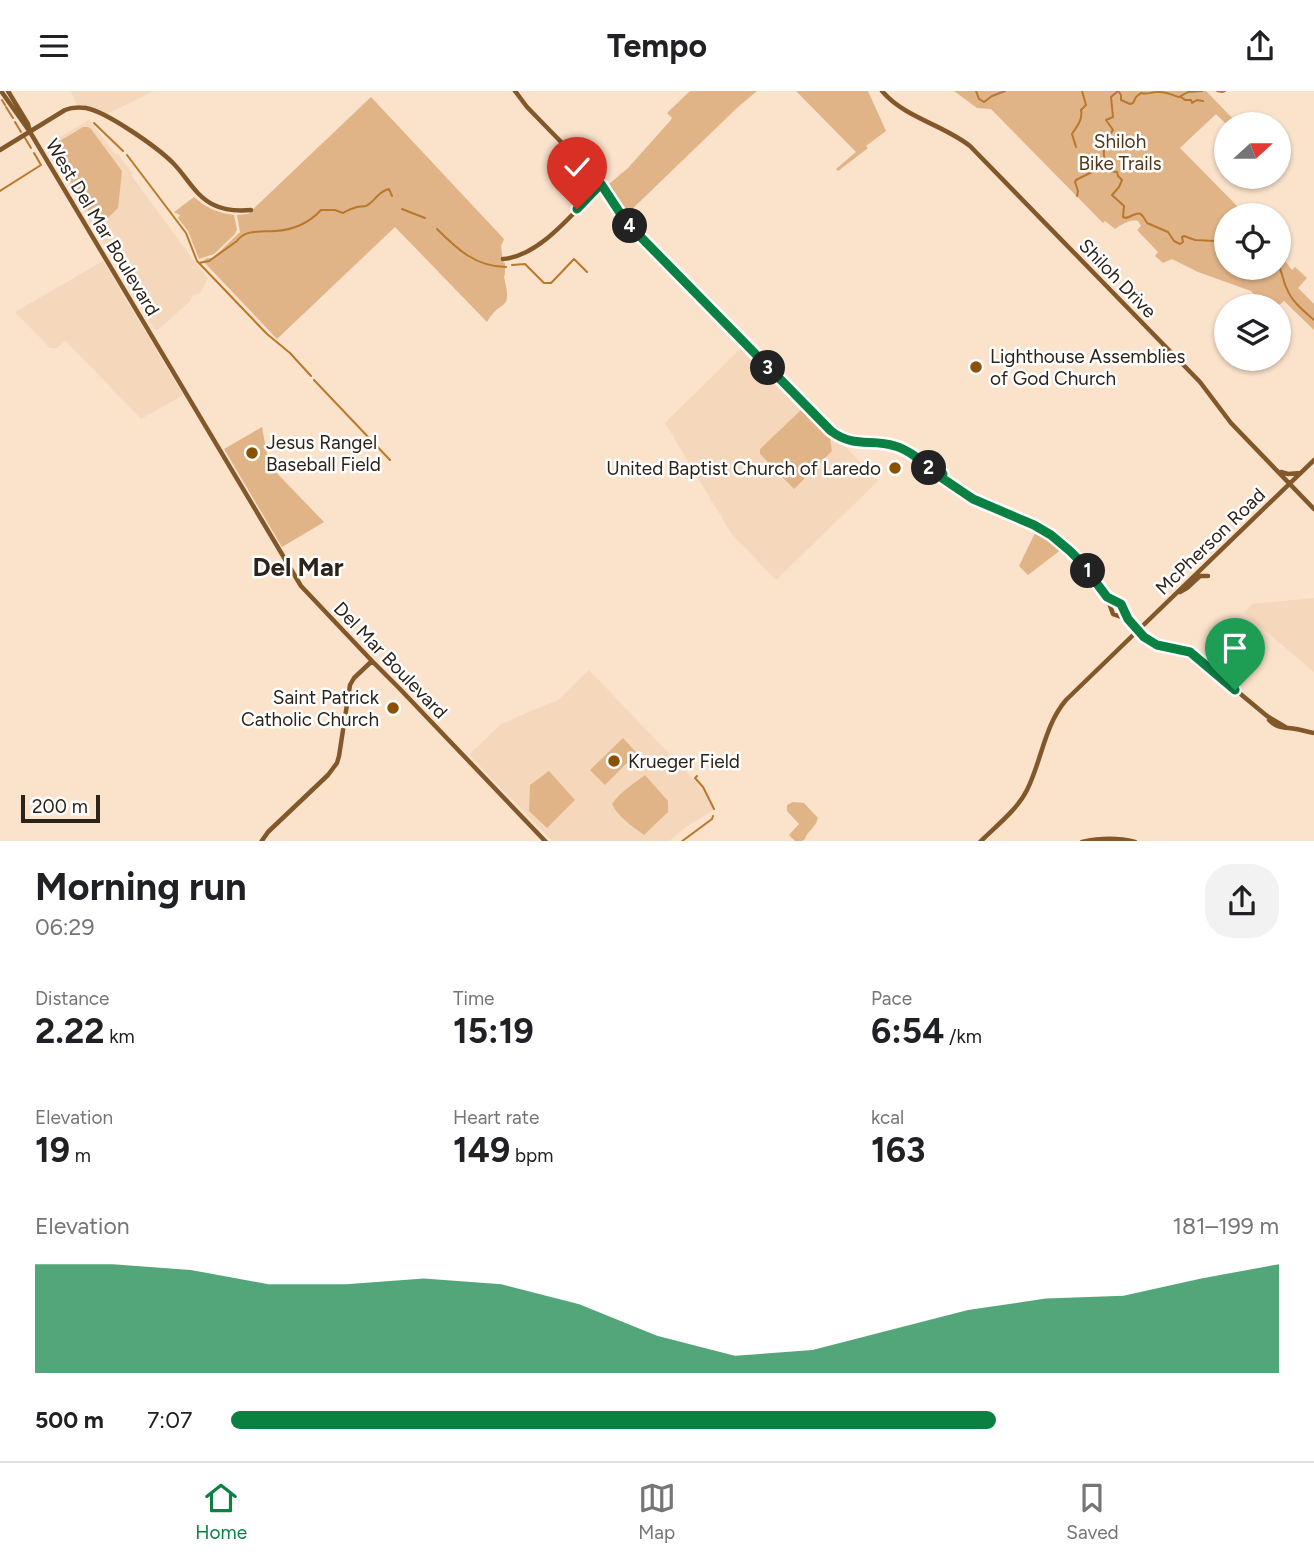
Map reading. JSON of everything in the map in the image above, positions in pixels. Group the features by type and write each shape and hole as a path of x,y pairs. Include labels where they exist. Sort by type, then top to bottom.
{"main road":[{"name":"West Del Mar Boulevard","path":"1,91 30,132 153,337"},
{"name":"West Del Mar Boulevard","path":"8,91 30,132"},
{"path":"514,91 601,184 626,222 831,431 856,443 885,443 897,446 932,470 933,479 937,481 942,478 973,499 1051,535 1080,561 1107,597 1113,614 1128,619"},
{"name":"Shiloh Drive","path":"882,91 906,111 944,129 970,146 1200,382 1233,425 1314,509"},
{"path":"0,150 65,110 85,108 137,135 166,156 198,194 212,205 232,211 251,211"},
{"path":"503,259 523,255 537,247 601,184"},
{"name":"Del Mar Boulevard","path":"153,337 306,592 545,841"},
{"name":"McPherson Road","path":"981,841 1017,805 1027,791 1050,725 1060,708 1314,460"},
{"path":"1278,470 1288,474 1301,473"},
{"path":"1176,593 1187,588 1200,576 1208,576"},
{"path":"1107,597 1121,604 1128,619 1144,637 1157,645 1190,652 1278,727 1314,733"},
{"path":"262,841 337,763 350,685 372,661"},
{"path":"1086,841 1116,838 1130,841"}],"shaded area":[{"path":"71,91 154,91 107,114 76,104"},
{"path":"89,120 115,154 118,154 208,278 200,293 193,295 190,301 158,330 154,329 45,145"},
{"path":"103,261 183,395 141,419 65,340 57,348 50,348 15,312"},
{"path":"744,348 802,409 760,449 760,454 794,488 832,451 830,437 842,443 878,481 776,580 731,533 665,423"},
{"path":"1314,598 1314,672 1244,613 1252,604"},
{"path":"589,670 698,784 714,810 687,826 669,841 552,841 471,757 471,753 501,724 558,700"}],"green space":[{"path":"690,91 757,91 628,213 609,184 628,168 670,121 672,118 667,113"},
{"path":"796,91 868,91 886,131 838,171 836,169 856,152"},
{"name":"Shiloh Bike Trails","path":"954,91 1206,91 1226,112 1214,112 1214,116 1180,148 1214,183 1214,189 1220,189 1234,203 1214,203 1214,278 1172,259 1163,263 1155,256 1158,252 1137,230 1141,226 1138,221 1129,221 1115,229 1105,221 1103,223 991,109 977,108"},
{"path":"371,97 504,239 501,246 505,263 506,301 487,322 395,227 277,339 203,261 213,258 240,232 237,215 248,214"},
{"path":"83,127 91,129 122,171 118,208 102,224 82,201 52,148"},
{"path":"194,197 213,209 234,215 237,230 214,254 199,259 188,231 178,218 180,215 174,212"},
{"name":"Shiloh Bike Trails","path":"1295,267 1307,278 1298,288 1314,304 1314,330 1291,308 1291,294 1254,294 1220,280 1291,280 1291,269"},
{"path":"802,409 830,437 832,451 794,489 760,454 760,449"},
{"path":"262,427 269,465 324,522 282,547 224,449"},
{"path":"1036,531 1062,549 1028,575 1019,566"},
{"name":"Krueger Field","path":"623,738 637,753 605,785 590,770"},
{"path":"549,771 575,800 547,828 529,811 530,785"},
{"path":"645,775 668,801 668,812 644,835 630,825 612,804"},
{"path":"793,802 804,803 818,818 802,841 795,841 789,835 799,824 787,811 787,805"}],"waterway":[{"path":"976,91 979,99 984,102 1005,91"},
{"path":"1076,147 1072,134 1080,120 1081,110 1086,105 1082,91"},
{"path":"1118,91 1111,97 1113,117 1106,120 1113,130 1105,145 1104,155 1110,171 1117,172 1122,180 1112,195 1124,206 1123,217 1140,214 1147,223 1168,232 1174,241 1180,244 1184,236 1195,240 1214,241"},
{"path":"1119,92 1121,100 1130,104 1141,93 1163,92 1179,97 1188,92 1202,91"},
{"path":"1217,91 1225,91"},
{"path":"1181,97 1191,100 1192,103 1203,101"},
{"path":"2,100 5,105"},
{"path":"6,107 13,118"},
{"path":"15,122 21,132"},
{"path":"94,123 123,151"},
{"path":"25,138 31,148"},
{"path":"0,191 41,165 34,153"},
{"path":"127,155 186,233 197,261 311,376"},
{"path":"1097,169 1106,166"},
{"path":"1077,196 1076,180 1094,171"},
{"path":"199,263 209,261 249,233 294,227 311,219 321,210 343,213 366,206 389,189 392,196"},
{"path":"402,209 425,218"},
{"path":"437,229 460,250 476,260 506,267"},
{"path":"512,265 525,264 544,283 551,283 574,259 587,272"},
{"path":"1284,280 1292,298 1314,320"},
{"path":"314,380 390,460"},
{"path":"697,776 695,778 703,787 714,809"},
{"path":"682,841 713,816"}],"place":[{"name":"Lighthouse Assemblies of God Church","path":"976,367"},
{"name":"Jesus Rangel Baseball Field","path":"252,453"},
{"name":"United Baptist Church of Laredo","path":"895,468"},
{"name":"Saint Patrick Catholic Church","path":"393,708"},
{"name":"Krueger Field","path":"614,761"}],"district":[{"name":"Del Mar","path":"298,567"}],"route":[{"path":"577,209 601,184 626,222 831,431 856,443 885,443 902,448 932,470 940,470 942,478 965,495 1051,535 1080,561 1107,597 1121,604 1128,619 1144,637 1166,648 1190,652 1235,690"}]}
